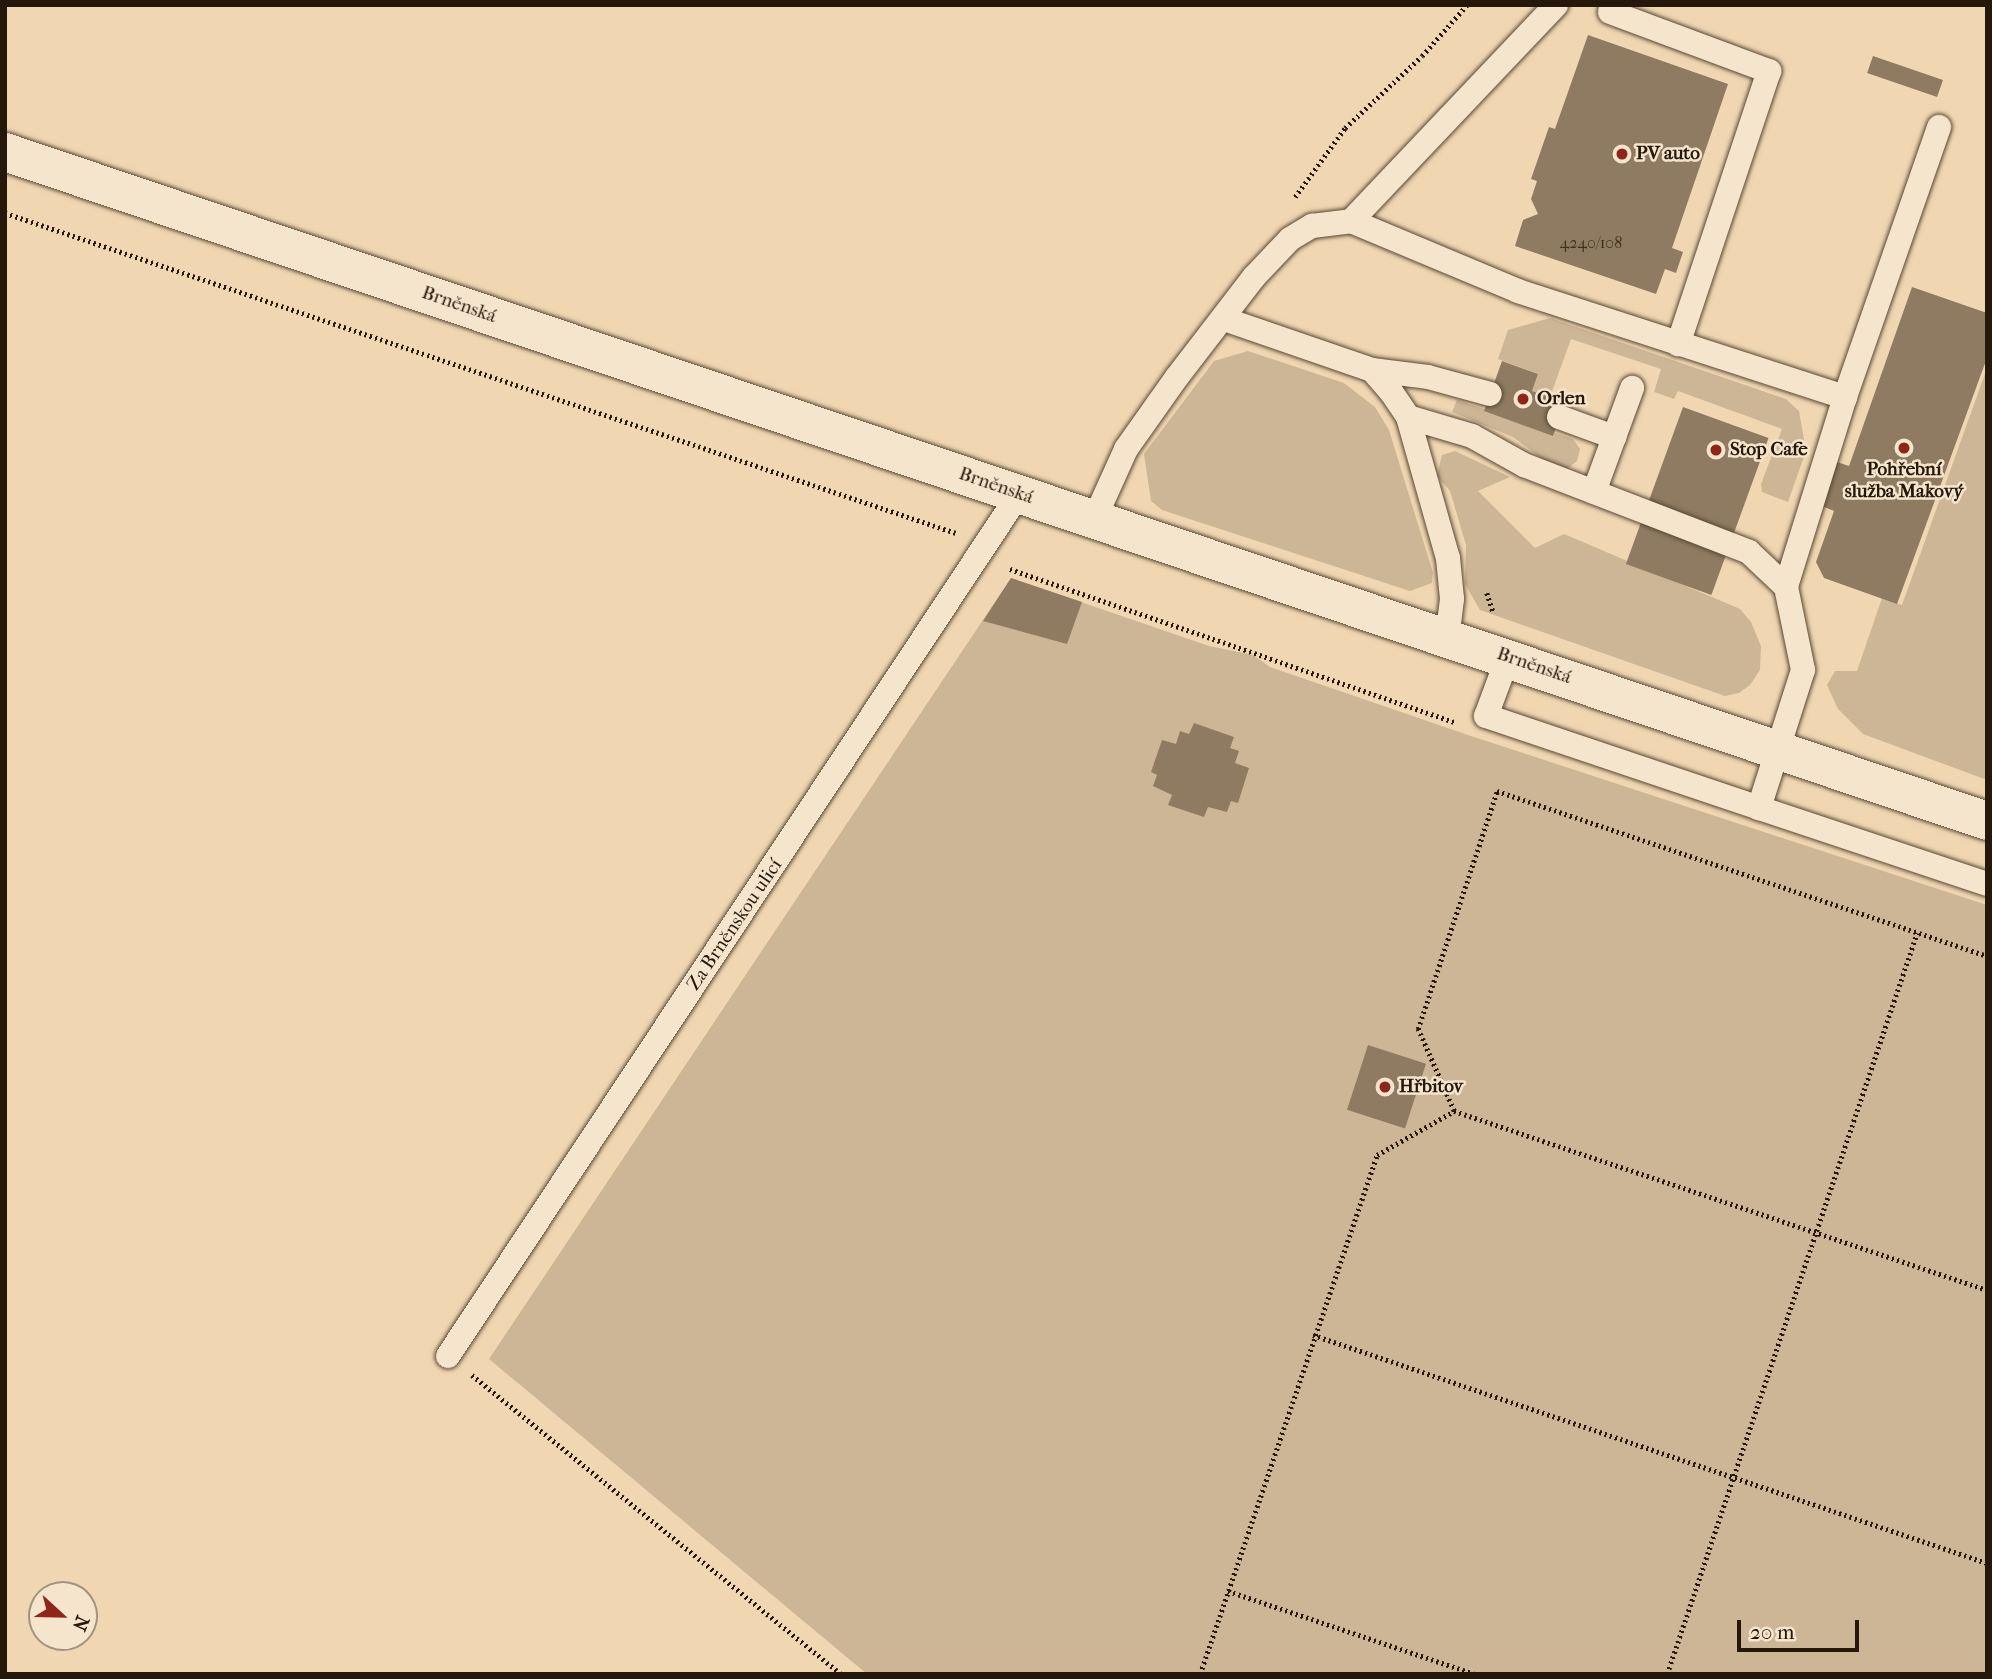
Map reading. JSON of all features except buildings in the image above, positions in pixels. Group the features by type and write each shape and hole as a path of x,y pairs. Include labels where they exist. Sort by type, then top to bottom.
{"main road":[{"name":"Brněnská","path":"5,152 1987,821"}],"lane":[{"path":"1351,221 1556,5"},
{"path":"1610,12 1769,71 1678,344"},
{"path":"1759,808 1803,670 1786,587 1845,397 1939,127"},
{"path":"1094,520 1126,449 1254,277 1290,239 1312,226 1351,221 1518,291 1845,397"},
{"path":"1224,319 1372,370 1428,377 1490,394"},
{"path":"1372,370 1408,417 1448,558 1452,599 1447,637"},
{"path":"1594,492 1632,388"},
{"path":"1408,417 1472,436 1524,465 1749,552 1786,587"},
{"path":"1559,417 1614,437"},
{"name":"Za Brněnskou ulicí","path":"448,1356 984,551 1019,494"},
{"path":"1496,654 1486,716 1987,884"}],"path":[{"path":"1290,239 1293,200 1345,128 1422,56 1467,5"},
{"path":"5,213 959,533 984,551"},
{"path":"1486,589 1494,615 1496,654"},
{"path":"1460,724 1464,711"},
{"path":"1987,956 1497,791 1418,1029 1454,1111 1987,1290"},
{"path":"1667,1674 1730,1477 1917,933"},
{"path":"1200,1674 1313,1335 1377,1155 1454,1111"},
{"path":"1313,1335 1987,1563"},
{"path":"448,1356 841,1674"},
{"path":"1228,1591 1474,1674"}],"shaded area":[{"path":"1550,318 1786,399 1799,411 1806,451 1788,502 1762,492 1761,484 1782,429 1678,391 1674,399 1654,392 1661,369 1571,339 1550,397 1532,391 1538,374 1498,359 1508,330"},
{"path":"1248,351 1344,383 1375,407 1389,430 1433,573 1432,583 1410,591 1162,510 1151,501 1144,454 1214,361"},
{"path":"1987,368 1987,780 1863,734 1838,709 1827,685 1835,671 1857,671 1882,598 1902,605"},
{"path":"1457,400 1573,439 1580,449 1577,461 1567,469 1546,462 1513,437 1452,412"},
{"path":"1455,451 1510,477 1478,491 1535,548 1564,534 1740,609 1751,622 1761,646 1760,670 1750,685 1739,693 1725,696 1480,610 1465,584 1466,545 1450,491 1437,476 1442,455"},
{"path":"1011,578 1209,646 1253,655 1270,667 1471,736 1987,905 1987,1674 867,1674 489,1359"}],"place":[{"name":"PV auto","path":"1622,154"},
{"name":"Orlen","path":"1523,399"},
{"name":"Pohřební služba Makový","path":"1904,448"},
{"name":"Stop Cafe","path":"1716,450"},
{"name":"Hřbitov","path":"1385,1087"}]}
